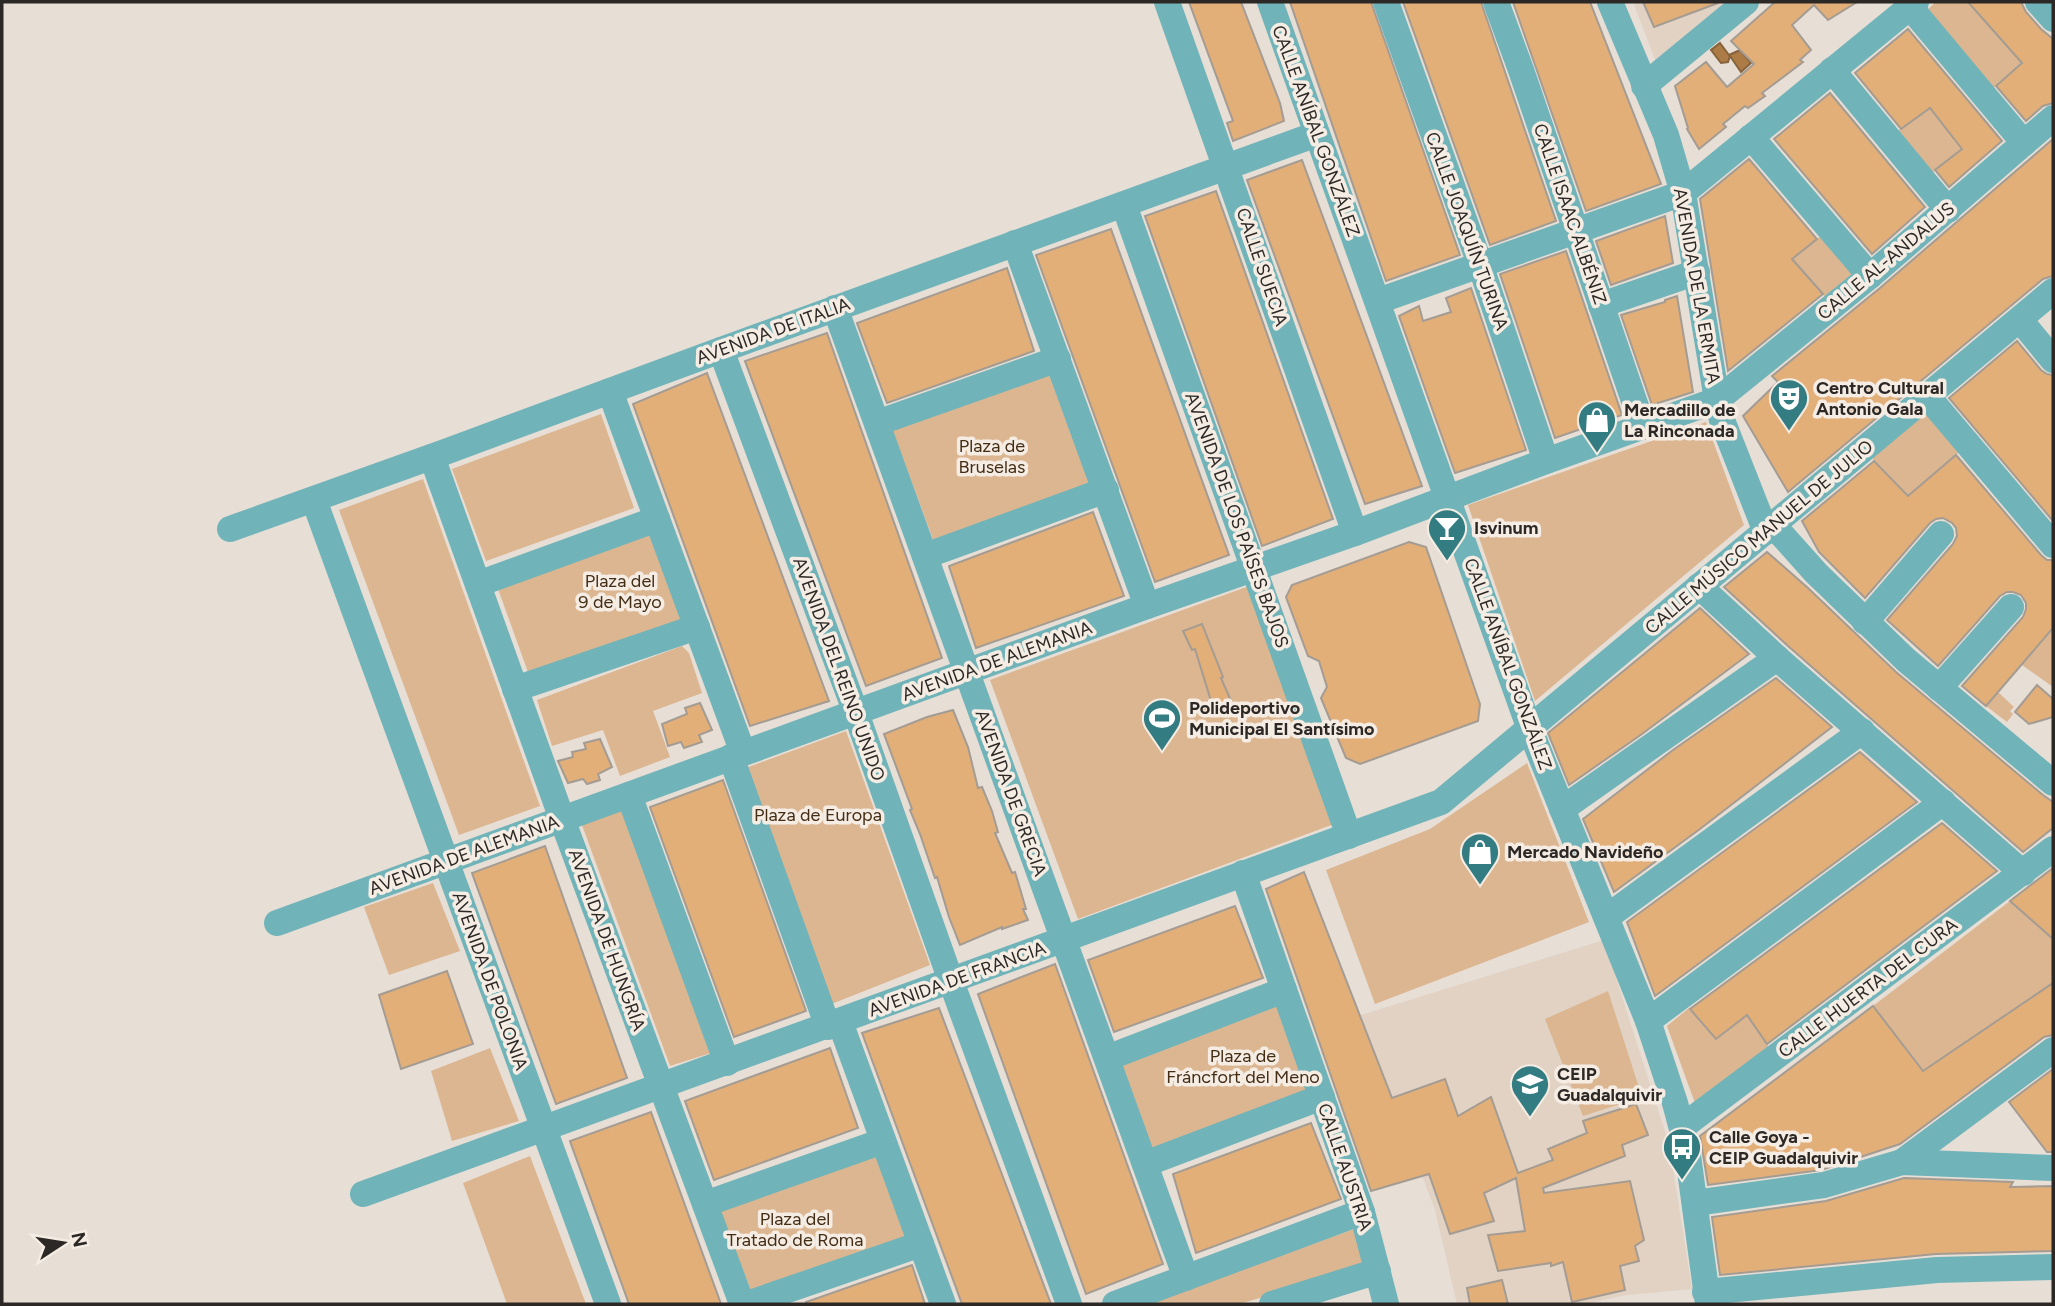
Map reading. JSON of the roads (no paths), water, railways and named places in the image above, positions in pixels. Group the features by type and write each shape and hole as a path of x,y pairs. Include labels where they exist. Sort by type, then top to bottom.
{"street":[{"name":"CALLE SUECIA","path":"1167,2 1355,533"},
{"name":"CALLE ANÍBAL GONZÁLEZ","path":"1270,2 1529,727 1648,1021 1682,1127 1707,1298"},
{"name":"CALLE JOAQUÍN TURINA","path":"1386,2 1480,264 1546,461"},
{"name":"CALLE ISAAC ALBÉNIZ","path":"1496,2 1643,427"},
{"name":"AVENIDA DE LA ERMITA","path":"1610,2 1666,135 1683,193 1722,420 1769,528"},
{"path":"1644,86 1746,2"},
{"path":"2038,2 2053,19"},
{"path":"1378,301 1683,193 1912,4 2024,143"},
{"path":"1832,69 1948,210"},
{"name":"CALLE AL-ANDALUS","path":"1717,400 1870,276 2053,118"},
{"name":"AVENIDA DE ITALIA","path":"230,529 1317,134"},
{"path":"1751,136 1870,276"},
{"name":"AVENIDA DE LOS PAÍSES BAJOS","path":"1124,205 1349,836"},
{"path":"1015,243 1147,606"},
{"path":"1601,305 1697,272"},
{"name":"CALLE MÚSICO MANUEL DE JULIO","path":"1529,727 2021,321 2053,291"},
{"name":"AVENIDA DE GRECIA","path":"835,308 1186,1278"},
{"path":"2021,321 2053,360"},
{"name":"AVENIDA DEL REINO UNIDO","path":"721,350 856,713 950,981 1069,1304"},
{"path":"877,422 1058,359"},
{"path":"610,391 697,627 737,755 834,1024 883,1141 943,1304"},
{"path":"1928,397 2053,545"},
{"name":"AVENIDA DE ALEMANIA","path":"277,923 1717,400"},
{"name":"AVENIDA DE HUNGRÍA","path":"432,457 562,819 705,1204 745,1304"},
{"path":"925,556 1105,490"},
{"name":"AVENIDA DE POLONIA","path":"314,500 608,1304"},
{"path":"478,584 657,519"},
{"path":"1769,528 1865,622 2053,783"},
{"path":"1865,622 1941,534"},
{"path":"1699,586 1777,658 2023,873"},
{"path":"1939,688 2011,607"},
{"path":"515,689 697,627"},
{"path":"1562,809 1777,658"},
{"name":"AVENIDA DE FRANCIA","path":"363,1194 1441,802 1529,727"},
{"path":"1607,917 1862,731"},
{"path":"629,795 727,1063"},
{"path":"1648,1021 1943,802"},
{"name":"CALLE HUERTA DEL CURA","path":"1682,1127 2053,849"},
{"name":"CALLE AUSTRIA","path":"1242,873 1362,1212 1387,1304"},
{"path":"1107,1058 1284,990"},
{"path":"1695,1203 1824,1185 1902,1161 2053,1050"},
{"path":"1145,1164 1322,1097"},
{"path":"705,1204 883,1141"},
{"path":"1902,1161 2053,1168"},
{"path":"1115,1304 1362,1212"},
{"path":"745,1304 921,1244"},
{"path":"1707,1298 1923,1271 2053,1267"},
{"path":"1272,1304 1378,1271"}],"place":[{"name":"Centro Cultural Antonio Gala","path":"1789,432"},
{"name":"Mercadillo de La Rinconada","path":"1597,454"},
{"name":"Isvinum","path":"1447,562"},
{"name":"Polideportivo Municipal El Santísimo","path":"1162,752"},
{"name":"Mercado Navideño","path":"1480,886"},
{"name":"CEIP Guadalquivir","path":"1530,1118"},
{"name":"Calle Goya - CEIP Guadalquivir","path":"1682,1181"}],"park label":[{"name":"Plaza de Bruselas","path":"992,456"},
{"name":"Plaza del 9 de Mayo","path":"620,591"},
{"name":"Plaza de Europa","path":"818,815"},
{"name":"Plaza de Fráncfort del Meno","path":"1243,1066"},
{"name":"Plaza del Tratado de Roma","path":"795,1229"}]}
